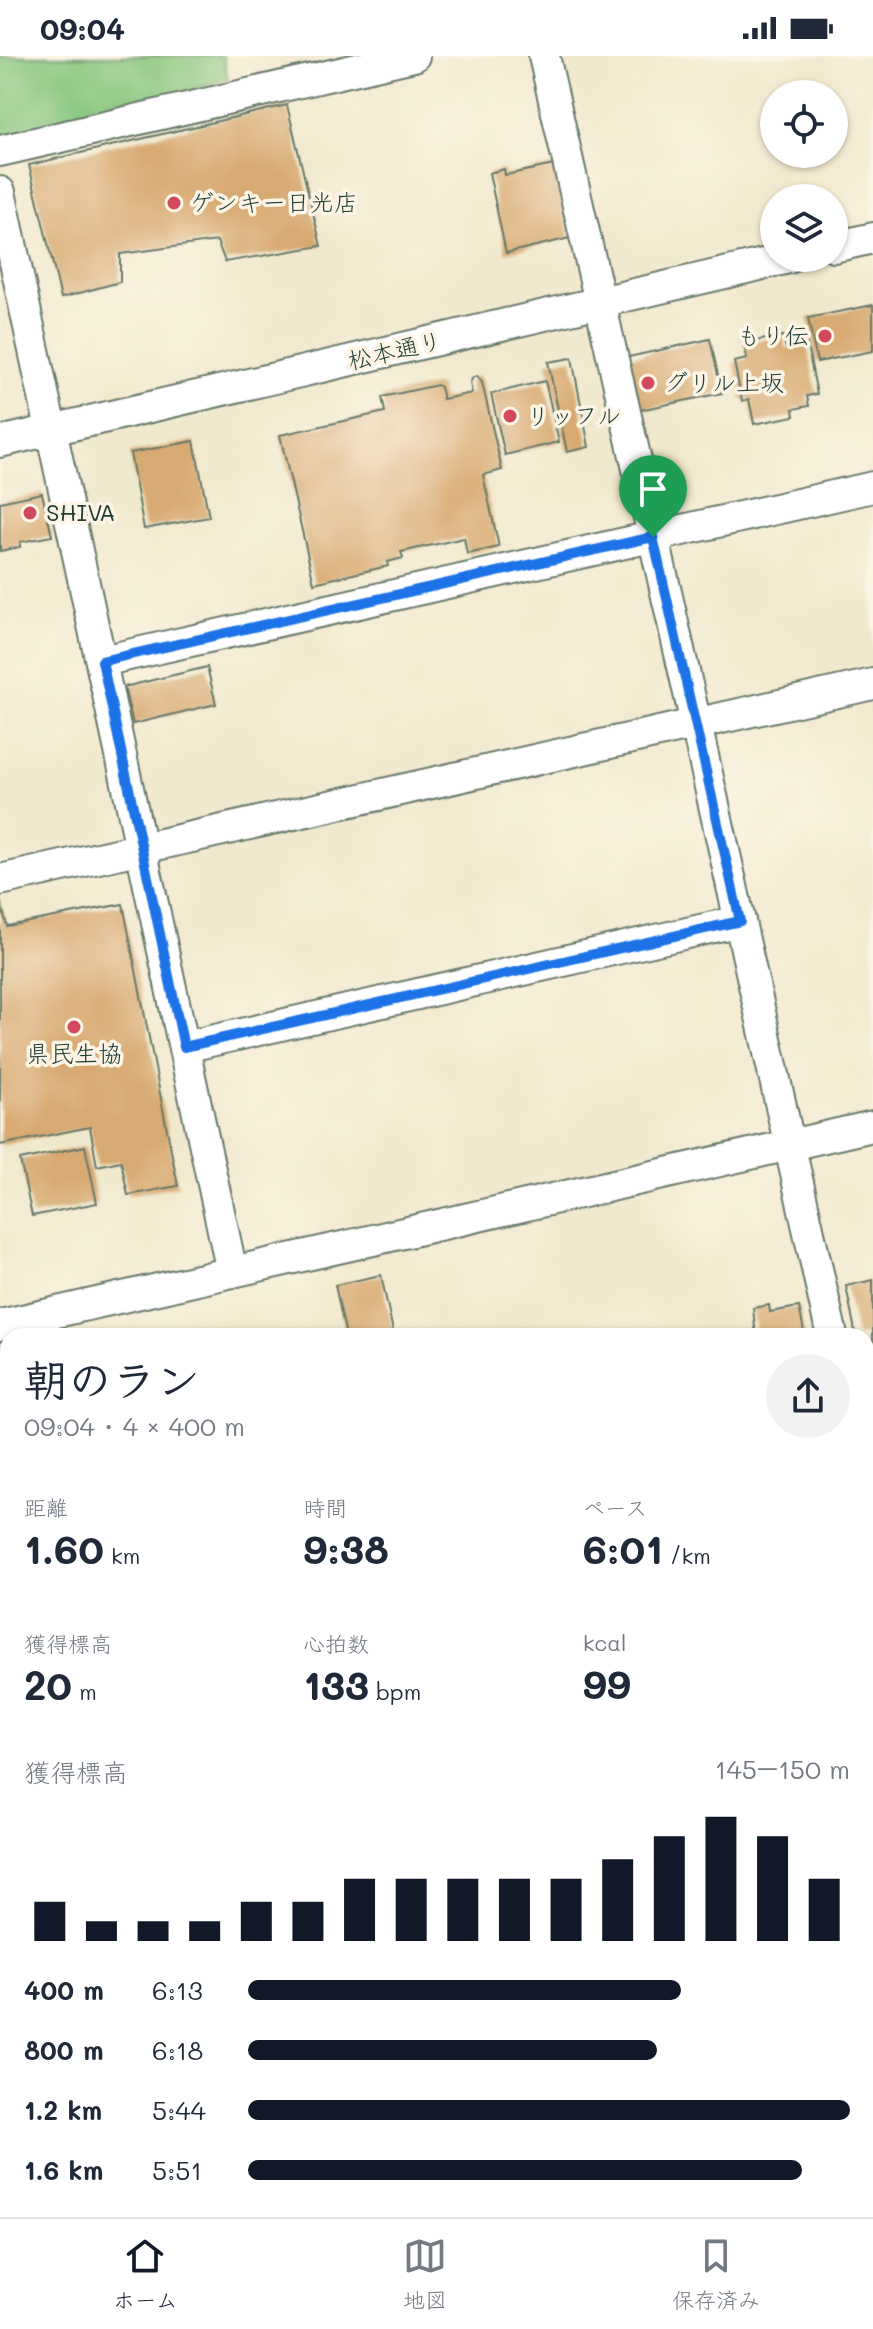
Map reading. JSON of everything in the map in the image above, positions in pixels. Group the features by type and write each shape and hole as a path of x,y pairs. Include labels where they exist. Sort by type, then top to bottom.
{"street":[{"path":"0,151 414,56"},
{"path":"544,56 830,1328"},
{"path":"0,192 232,1272"},
{"path":"848,244 873,238"},
{"name":"松本通り","path":"0,442 760,265"},
{"path":"102,661 873,487"},
{"path":"0,880 873,684"},
{"path":"184,1047 740,921"},
{"path":"0,1325 873,1126"}],"green space":[{"path":"0,56 223,56 228,79 0,150"}],"building":[{"name":"ゲンキー日光店","path":"287,105 321,246 225,262 217,241 120,254 120,282 61,298 29,165"},
{"path":"554,165 570,238 506,253 489,173 504,169 505,175"},
{"path":"873,305 873,351 817,362 808,318"},
{"path":"783,336 786,348 807,344 817,394 807,396 809,406 793,409 794,416 754,424 749,399 742,401 734,362 747,359 744,343"},
{"path":"710,339 722,393 635,411 624,358"},
{"path":"572,358 589,447 567,452 548,362"},
{"path":"477,376 482,382 502,470 483,475 499,547 467,554 464,538 401,552 403,558 387,562 388,566 314,583 280,435 385,412 382,397 437,385 443,399 472,393 470,383"},
{"path":"545,381 559,442 505,455 491,394"},
{"path":"194,441 209,517 144,529 130,453"},
{"path":"42,493 52,536 20,542 20,547 0,551 0,502"},
{"path":"207,667 216,704 133,724 124,687"},
{"name":"県民生協","path":"0,899 7,926 123,904 178,1186 128,1195 121,1161 97,1166 90,1127 0,1145"},
{"path":"85,1146 97,1203 32,1216 20,1160"},
{"path":"381,1275 392,1328 344,1328 335,1285"},
{"path":"873,1280 873,1328 854,1328 846,1286"},
{"path":"769,1305 770,1312 799,1307 803,1328 755,1328 753,1308"}],"place":[{"name":"ゲンキー日光店","path":"174,203"},
{"name":"もり伝","path":"825,336"},
{"name":"グリル上坂","path":"648,383"},
{"name":"リッフル","path":"510,416"},
{"name":"SHIVA","path":"30,513"},
{"name":"県民生協","path":"74,1027"}],"route":[{"path":"653,537 740,921 184,1047 102,661 653,537"}]}
